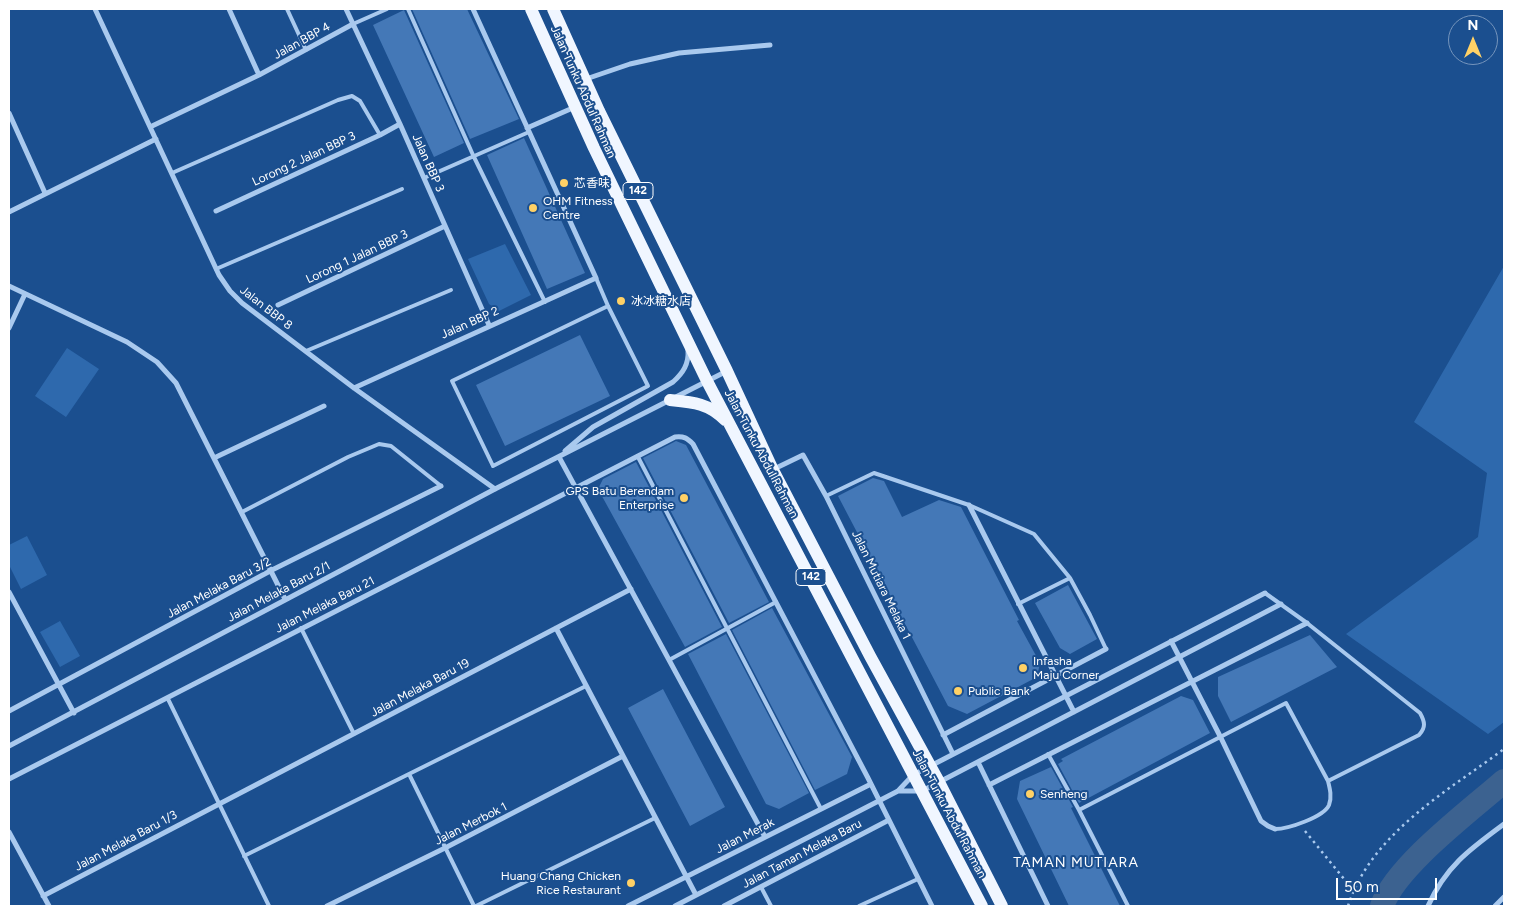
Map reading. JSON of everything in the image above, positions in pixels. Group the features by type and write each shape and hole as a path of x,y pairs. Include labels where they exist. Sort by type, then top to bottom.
{"main road":[{"name":"Jalan Tunku Abdul Rahman","path":"530,9 648,261 707,381 982,906"},
{"name":"Jalan Tunku Abdul Rahman","path":"555,9 607,128 727,371 773,470 870,656 940,782 1002,906"},
{"path":"670,400 700,404 712,409 733,429"}],"street":[{"name":"Jalan BBP 8","path":"95,9 216,269 230,291 242,303 354,388 495,489"},
{"path":"229,9 259,76"},
{"name":"Jalan BBP 3","path":"346,9 400,124 489,325"},
{"path":"473,9 596,278"},
{"name":"Jalan BBP 4","path":"150,127 259,76 353,24"},
{"path":"585,80 630,64 679,53 770,45"},
{"path":"528,130 575,107"},
{"path":"9,113 46,193"},
{"name":"Lorong 2 Jalan BBP 3","path":"216,211 400,124"},
{"path":"9,212 156,139"},
{"name":"Lorong 1 Jalan BBP 3","path":"278,305 445,226"},
{"name":"Jalan BBP 2","path":"354,388 596,278"},
{"path":"9,286 127,342 157,362 176,383 286,599"},
{"path":"9,328 25,294"},
{"path":"559,457 593,427 673,382 682,374 687,364 687,338"},
{"path":"559,457 727,371"},
{"path":"214,458 324,406"},
{"name":"Jalan Melaka Baru 21","path":"9,779 675,437 682,436 688,438 693,444 776,602"},
{"name":"Jalan Mutiara Melaka 1","path":"773,470 803,455 826,496 953,754"},
{"path":"559,457 765,837"},
{"name":"Jalan Melaka Baru 2/1","path":"9,746 559,457"},
{"name":"Jalan Melaka Baru 3/2","path":"9,711 272,570 440,486"},
{"path":"969,505 1074,712"},
{"name":"Jalan Melaka Baru 19","path":"219,804 630,589"},
{"path":"9,592 74,713"},
{"path":"675,906 898,791 913,775 1265,593"},
{"path":"776,602 880,800 932,906"},
{"path":"898,791 922,791 1281,604"},
{"path":"989,785 1307,624"},
{"path":"556,628 696,896"},
{"path":"1171,641 1261,821 1275,829"},
{"path":"943,735 1106,648"},
{"name":"Jalan Merbok 1","path":"327,906 445,848 623,756"},
{"path":"978,762 1048,906"},
{"name":"Jalan Merak","path":"628,906 871,784"},
{"name":"Jalan Melaka Baru 1/3","path":"43,896 219,804"},
{"name":"Jalan Taman Melaka Baru","path":"724,906 889,820"},
{"path":"1428,906 1436,888 1451,866 1504,824"},
{"path":"9,832 49,906"},
{"path":"1495,906 1502,898"}],"lane":[{"path":"287,9 306,51"},
{"path":"353,24 387,9"},
{"path":"408,9 473,156 545,302"},
{"path":"172,173 338,100 352,96 360,101 380,135"},
{"path":"424,178 528,130"},
{"path":"216,269 402,189"},
{"path":"596,278 648,386 493,466 452,381 608,306"},
{"path":"306,352 451,290"},
{"path":"242,512 348,457 379,444 391,446 440,486"},
{"path":"638,457 821,809"},
{"path":"826,496 874,473 969,505 1034,534 1070,578 1106,648"},
{"path":"1018,604 1070,578"},
{"path":"1265,593 1420,713 1424,721 1424,730 1419,736 1328,781"},
{"path":"669,660 776,602"},
{"path":"301,628 354,734"},
{"path":"244,856 586,686"},
{"path":"168,699 269,906"},
{"path":"1079,810 1286,703 1328,781 1331,791 1329,805 1325,810 1300,824 1285,829 1275,829"},
{"path":"1048,754 1128,906"},
{"path":"409,774 475,906 655,818"},
{"path":"859,906 918,879"},
{"path":"761,887 771,906"},
{"path":"1502,898 1504,906"}],"path":[{"path":"1348,906 1353,890 1375,856 1404,825 1436,799 1504,750"},
{"path":"1300,824 1353,890"}],"shaded area":[{"path":"505,244 531,295 499,311 489,304 468,259"},
{"path":"1504,266 1504,722 1488,734 1346,634 1478,537 1487,473 1414,422"},
{"path":"67,348 99,369 66,417 35,396"},
{"path":"27,536 47,575 21,589 9,565 9,545"},
{"path":"60,621 80,656 60,667 40,632"}],"building":[{"path":"412,9 467,9 519,119 470,139"},
{"path":"404,10 464,143 434,157 373,25"},
{"name":"OHM Fitness Centre","path":"524,138 585,273 547,289 487,155"},
{"path":"580,335 610,396 505,446 476,385"},
{"path":"676,441 686,445 769,602 729,623 643,458"},
{"path":"636,462 722,627 685,647 598,489 603,479"},
{"path":"873,478 884,481 902,517 939,500 961,507 1019,620 1017,621 1040,663 1037,677 967,714 948,706 838,496"},
{"path":"1068,585 1097,639 1070,654 1060,648 1035,603"},
{"path":"772,608 852,757 847,774 815,790 732,630"},
{"path":"726,634 809,793 779,809 766,804 688,654"},
{"path":"1310,635 1337,667 1231,722 1218,696 1218,677"},
{"path":"663,689 725,807 690,826 628,708"},
{"path":"1181,696 1193,700 1210,733 1079,803 1058,764 1063,761 1061,759"},
{"path":"1051,767 1073,807 1071,808 1120,906 1069,906 1017,799 1020,781"}],"waterway":[{"path":"1382,906 1390,890 1418,857 1436,839 1504,781"}],"place":[{"name":"芯香味","path":"564,183"},
{"name":"OHM Fitness Centre","path":"533,208"},
{"name":"冰冰糖水店","path":"621,301"},
{"name":"GPS Batu Berendam Enterprise","path":"684,498"},
{"name":"Infasha Maju Corner","path":"1023,668"},
{"name":"Public Bank","path":"958,691"},
{"name":"Senheng","path":"1030,794"},
{"name":"Huang Chang Chicken Rice Restaurant","path":"631,883"}],"district":[{"name":"TAMAN MUTIARA","path":"1076,863"}]}
